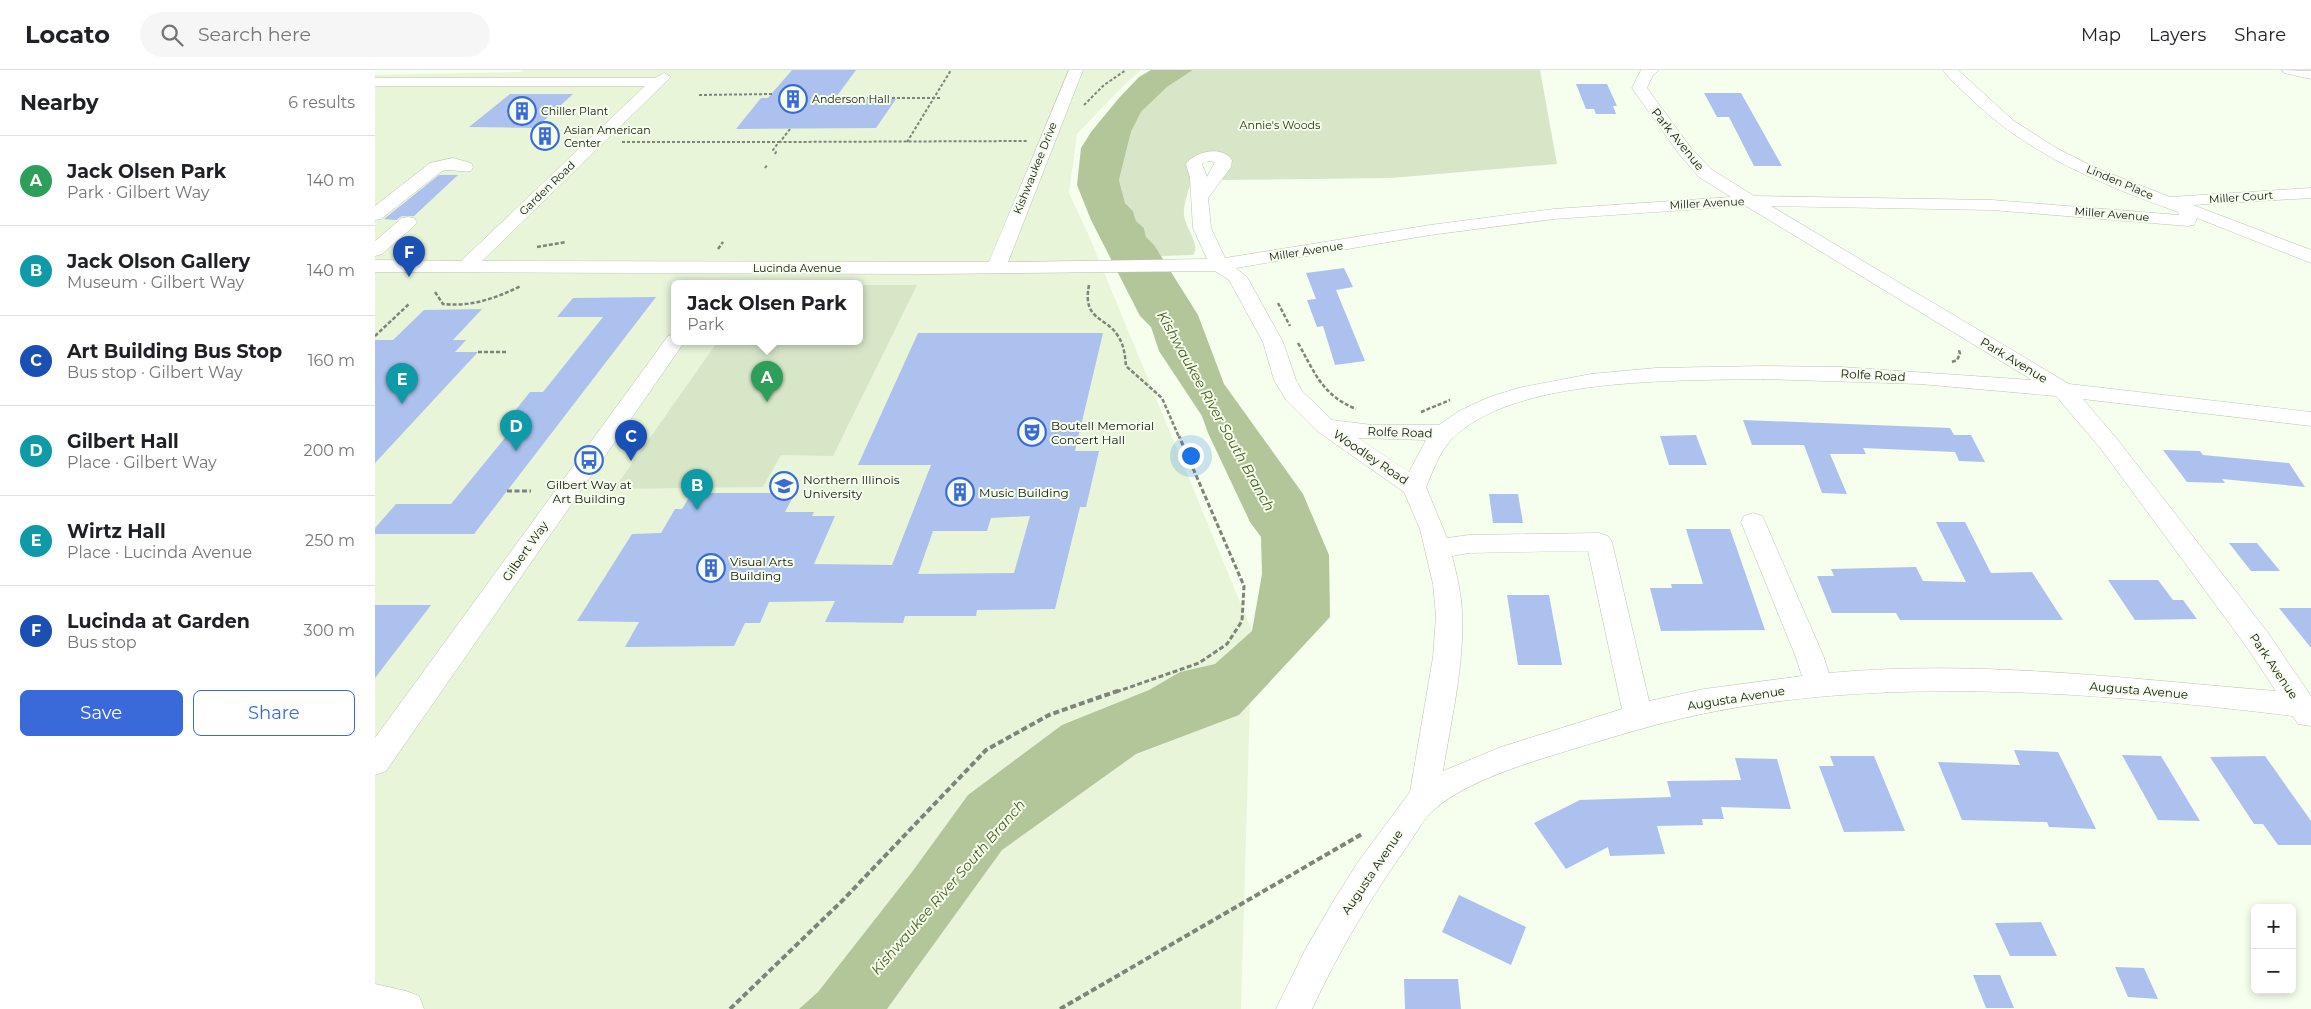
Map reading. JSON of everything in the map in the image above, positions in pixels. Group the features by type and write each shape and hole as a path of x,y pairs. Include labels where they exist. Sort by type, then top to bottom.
{"street":[{"name":"Kishwaukee Drive","path":"996,267 1076,70"},
{"name":"Park Avenue","path":"1652,70 1647,72 1639,88 1685,151 1705,172 1749,201 2062,389 2109,444 2308,710"},
{"name":"Linden Place","path":"1950,70 2018,131 2076,163 2138,191 2311,258"},
{"path":"2289,70 2311,74"},
{"path":"375,82 665,76"},
{"name":"Garden Road","path":"467,265 665,76"},
{"path":"375,215 436,167 453,163 465,167"},
{"name":"Miller Court","path":"2170,202 2311,193"},
{"path":"1201,196 1199,210 1201,224 1207,243 1219,265"},
{"name":"Miller Avenue","path":"1219,265 1430,230 1554,214 1749,201 1901,202 1992,205 2188,221 2187,210"},
{"path":"379,241 407,222"},
{"name":"Lucinda Avenue","path":"375,266 996,267 1219,265"},
{"name":"Woodley Road","path":"1219,265 1237,277 1273,342 1285,380 1294,395 1325,426 1415,486 1439,549 1447,584 1449,616 1447,657 1425,798"},
{"path":"717,280 726,267"},
{"name":"Gilbert Way","path":"375,762 671,345"},
{"name":"Rolfe Road","path":"1415,486 1435,444 1444,433 1467,417 1515,395 1577,383 1639,375 1725,372 1840,374 2062,389 2311,419"},
{"name":"Rolfe Road","path":"1325,426 1372,432 1444,433"},
{"path":"1753,522 1809,655 1819,687"},
{"path":"1439,549 1469,544 1599,542 1638,716"},
{"name":"Augusta Avenue","path":"1294,1009 1320,954 1345,910 1381,855 1425,798 1480,769 1638,716 1664,709 1770,691 1885,681 1945,679 2029,682 2148,690 2308,710"},
{"path":"375,1002 405,1009"}],"path":[{"path":"907,142 951,70"},
{"path":"1079,111 1105,85 1126,70"},
{"path":"699,95 772,94"},
{"path":"827,98 942,98"},
{"path":"775,154 776,152 773,150 790,129"},
{"path":"622,142 1046,140"},
{"path":"765,168 768,164"},
{"path":"730,1009 842,901 986,750 1049,715 1199,664 1227,644 1242,621 1244,586 1161,398 1126,366 1125,352 1117,334 1093,315 1087,295 1094,266"},
{"path":"435,292 443,304 456,306 474,304 523,286"},
{"path":"1276,300 1287,317 1291,329"},
{"path":"375,336 409,304"},
{"path":"453,310 456,306"},
{"path":"1294,336 1325,392 1340,402 1361,411"},
{"path":"1947,363 1957,360 1960,354 1959,349 1953,343"},
{"path":"477,352 508,352"},
{"path":"1419,412 1451,400"},
{"path":"507,491 531,491"},
{"path":"1060,1009 1232,911 1364,832"}],"shaded area":[{"name":"Northern Illinois University","path":"524,70 1141,70 1077,134 1069,193 1089,236 1252,631 1241,1009 375,1009 375,75 521,72"}],"green space":[{"name":"Annie's Woods","path":"1193,70 1540,70 1557,164 1391,178 1219,180 1232,166 1230,158 1213,153 1200,154 1194,156 1186,165 1187,170 1193,173 1184,215 1194,241 1195,251 1193,255 1161,256 1146,237 1144,228 1136,221 1133,211 1125,203 1119,180 1131,132 1141,112 1167,87"},
{"path":"863,285 917,285 833,456 781,455 763,487 614,489 715,345 863,345"}],"water":[{"name":"Kishwaukee River South Branch","path":"1151,70 1193,70 1167,87 1141,112 1131,132 1119,180 1125,203 1133,211 1136,221 1144,228 1146,237 1154,245 1198,315 1224,384 1303,494 1329,555 1330,617 1239,715 1136,754 1002,850 887,1009 799,1009 818,992 912,872 968,795 1062,725 1149,690 1180,672 1215,664 1252,631 1262,574 1261,537 1250,522 1208,433 1202,416 1159,351 1151,327 1140,316 1091,220 1077,185 1081,148 1091,132 1139,77"}],"building":[{"name":"Anderson Hall","path":"792,70 856,70 834,100 896,99 876,128 736,129 761,98 768,98"},
{"path":"1576,84 1607,84 1617,106 1613,106 1616,114 1596,114 1594,109 1586,109"},
{"path":"1704,93 1741,93 1782,166 1754,166 1729,117 1717,117"},
{"name":"Chiller Plant","path":"510,94 573,94 536,128 469,127"},
{"path":"439,175 458,175 414,216 402,216 396,220 384,219"},
{"path":"1344,268 1353,287 1336,290 1365,361 1335,365 1323,326 1317,327 1307,300 1316,299 1306,273"},
{"path":"656,297 474,534 375,534 375,528 396,504 451,504 526,412 514,412 530,392 543,392 603,317 557,317 573,298"},
{"path":"482,309 453,340 466,340 455,352 478,352 375,463 375,340 393,340 424,310"},
{"name":"Music Building","path":"918,333 1103,333 1075,451 1099,451 1086,507 1080,507 1055,609 977,610 976,616 905,616 903,623 825,622 835,601 769,602 760,623 745,623 734,646 625,647 639,622 577,621 632,534 661,533 675,509 682,509 692,493 795,493 785,512 814,512 812,516 835,516 814,564 892,565 931,465 858,465","holes":["1030,516 1014,573 918,574 933,531 987,531 991,518"]},
{"path":"1743,420 1950,428 1954,435 1971,435 1985,462 1959,461 1955,452 1863,448 1866,454 1830,454 1847,494 1822,493 1804,445 1752,445"},
{"path":"1696,435 1707,465 1669,465 1660,436"},
{"path":"2163,450 2200,451 2203,455 2289,463 2305,487 2222,479 2225,483 2187,482"},
{"path":"1489,494 1518,494 1523,523 1493,523"},
{"path":"1936,522 1965,522 1991,573 2032,572 2063,620 1900,620 1896,613 1832,613 1817,576 1834,576 1831,569 1916,567 1923,581 1966,582"},
{"path":"1686,529 1730,529 1765,630 1661,631 1650,588 1672,588 1671,584 1703,584"},
{"path":"2229,543 2257,543 2280,571 2251,571"},
{"path":"2108,580 2158,580 2173,600 2183,600 2197,619 2135,620"},
{"path":"1507,595 1549,595 1562,665 1518,665"},
{"path":"375,605 431,605 375,678"},
{"path":"2279,608 2311,608 2311,648"},
{"path":"2014,750 2058,752 2096,829 2049,827 2047,822 1962,820 1938,762 2020,765"},
{"path":"2122,755 2161,756 2200,821 2158,820"},
{"path":"1830,756 1874,756 1905,831 1844,832 1819,766 1834,766"},
{"path":"2265,756 2311,821 2311,845 2278,845 2263,824 2254,824 2210,757"},
{"path":"1735,758 1777,759 1791,809 1721,807 1724,819 1702,819 1703,825 1657,826 1665,854 1610,856 1608,847 1566,869 1534,823 1580,800 1671,797 1667,781 1741,780"},
{"path":"1459,895 1526,927 1511,965 1442,932"},
{"path":"2041,922 2057,956 2010,956 1995,923"},
{"path":"2115,967 2144,968 2158,999 2128,997"},
{"path":"1973,975 2000,975 2014,1008 1986,1008"},
{"path":"1404,979 1458,979 1461,1009 1405,1009"}],"place":[{"name":"Anderson Hall","path":"793,99"},
{"name":"Chiller Plant","path":"522,111"},
{"name":"Asian American Center","path":"545,136"},
{"name":"Lucinda at Garden","path":"409,277"},
{"name":"Jack Olsen Park","path":"767,402"},
{"name":"Wirtz Hall","path":"402,404"},
{"name":"Boutell Memorial Concert Hall","path":"1032,432"},
{"name":"Gilbert Hall","path":"516,451"},
{"name":"Gilbert Way at Art Building","path":"589,460"},
{"name":"Art Building Bus Stop","path":"631,461"},
{"name":"Northern Illinois University","path":"784,486"},
{"name":"Music Building","path":"960,492"},
{"name":"Jack Olson Gallery","path":"697,510"},
{"name":"Visual Arts Building","path":"711,568"}]}
